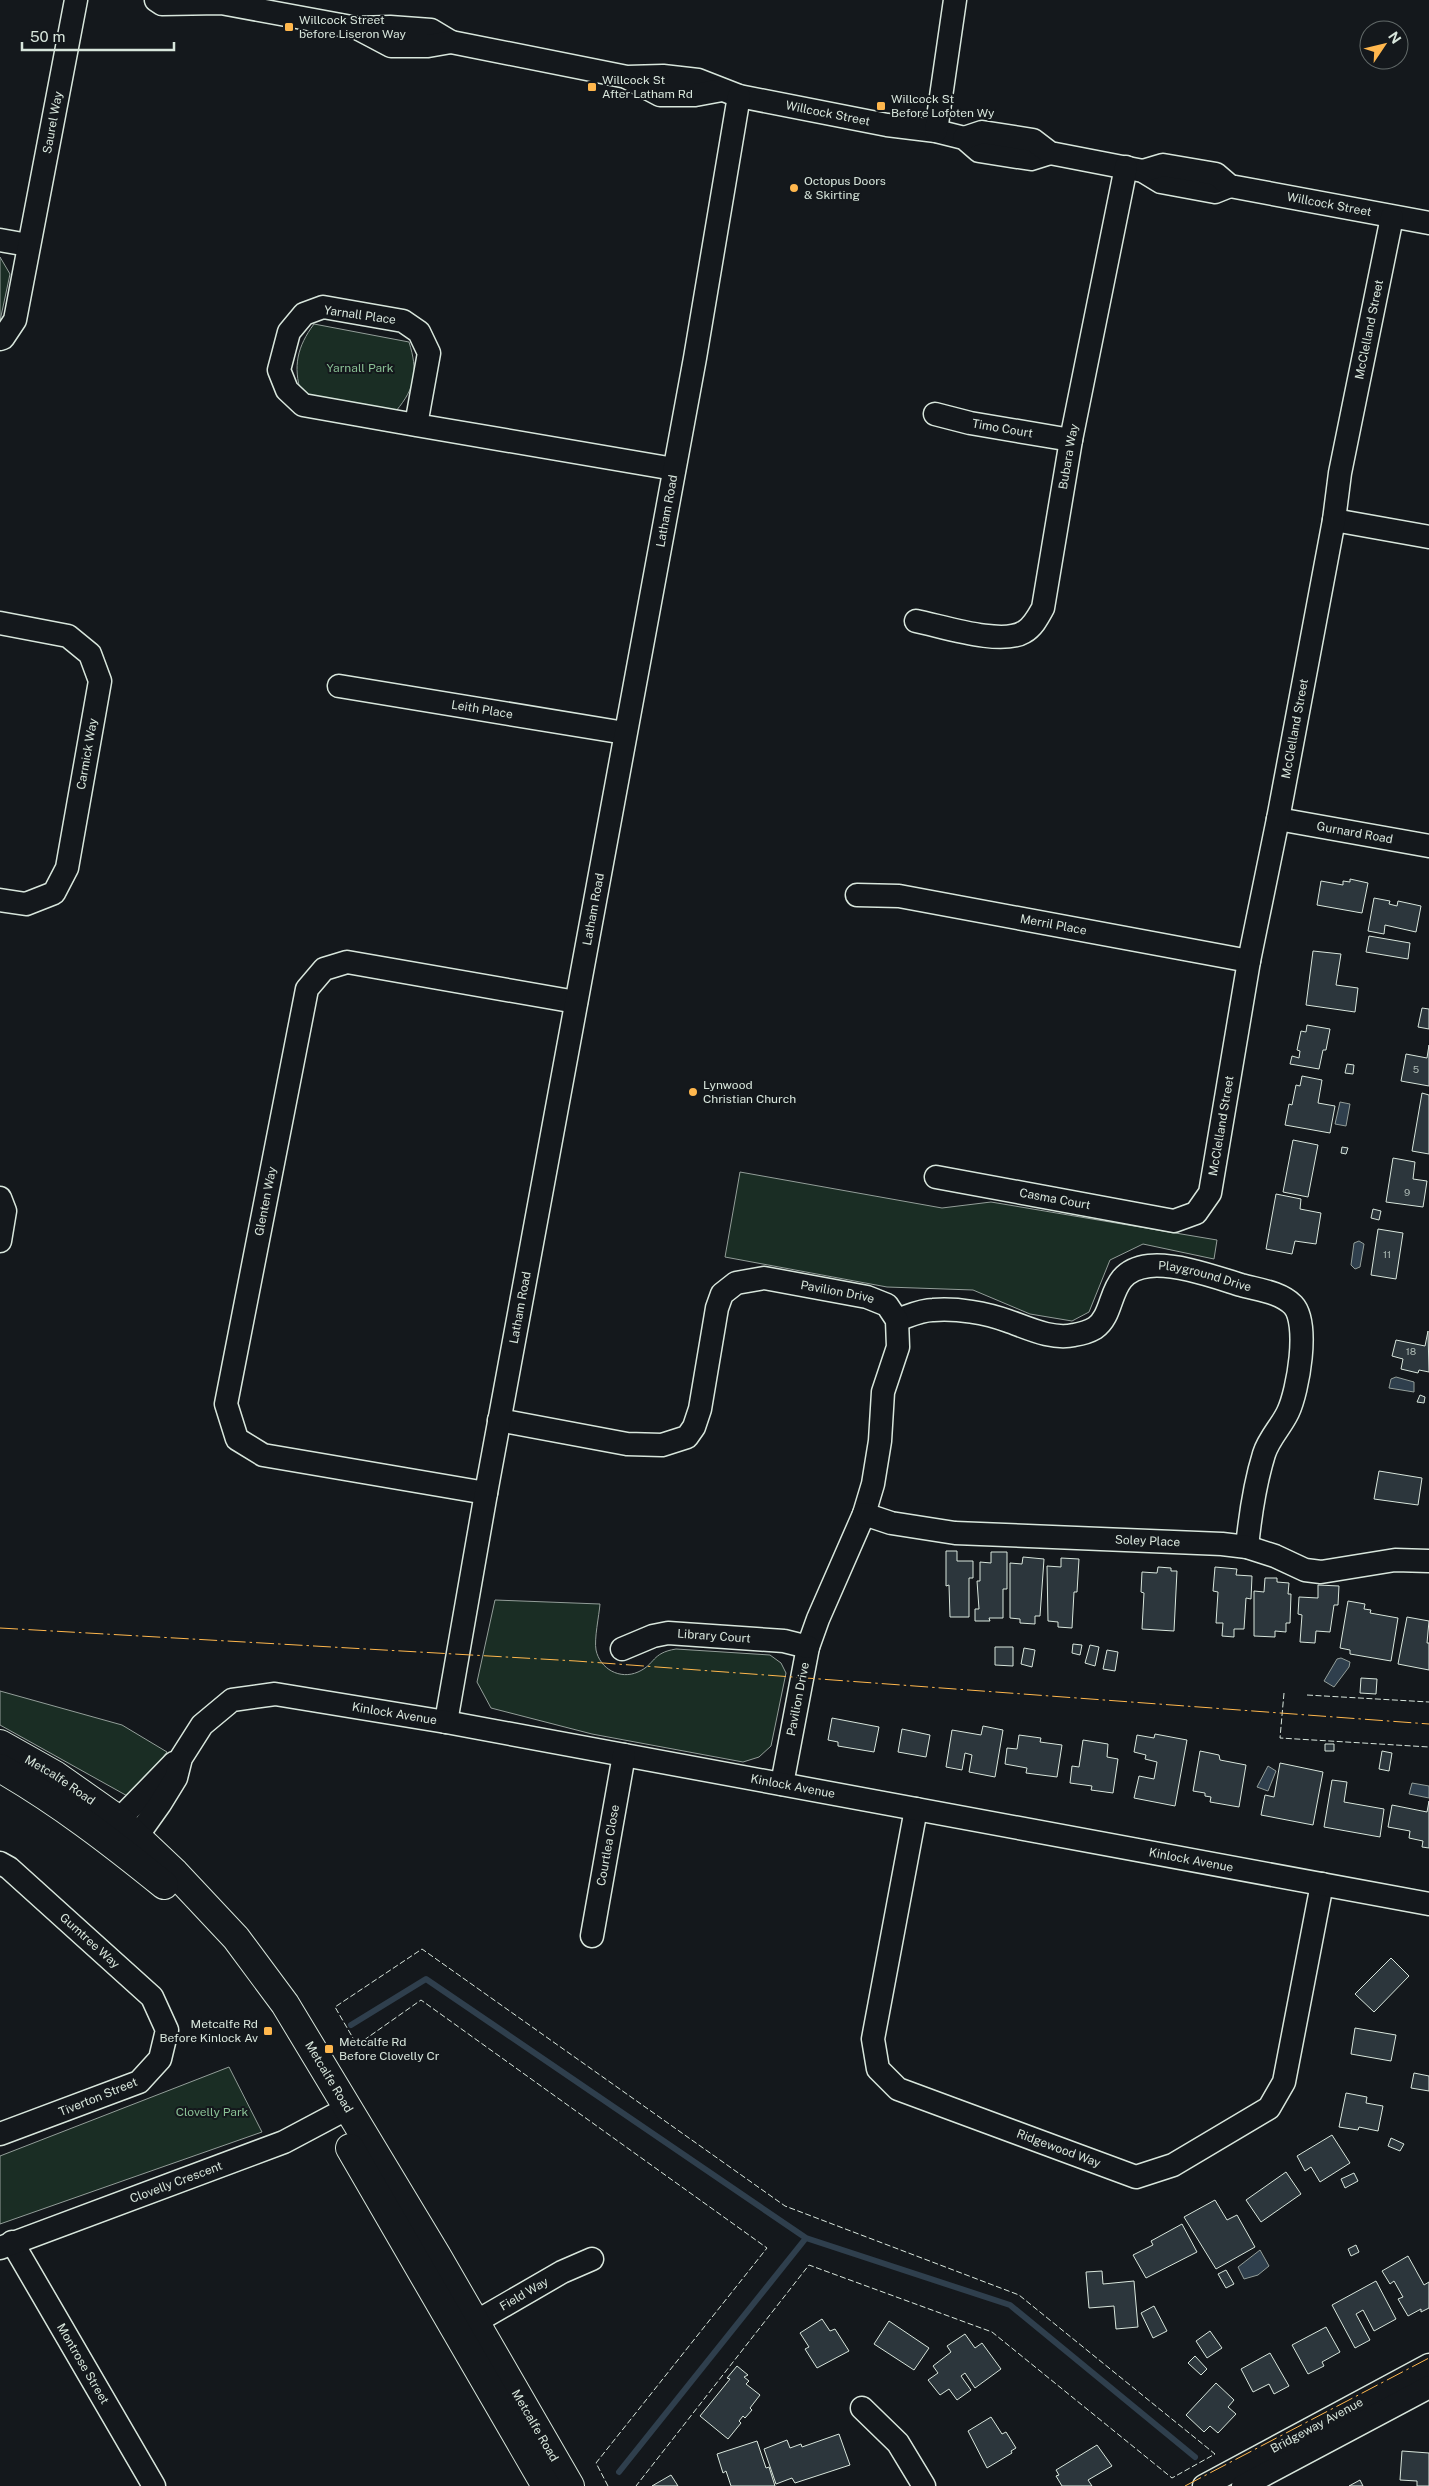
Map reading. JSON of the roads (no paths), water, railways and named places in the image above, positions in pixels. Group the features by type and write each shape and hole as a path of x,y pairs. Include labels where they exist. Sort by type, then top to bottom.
{"main road":[{"name":"Metcalfe Road","path":"0,1744 55,1775 236,1938 285,2004 340,2113 466,2328 570,2486"},
{"name":"Metcalfe Road","path":"0,1768 121,1836"},
{"name":"Metcalfe Road","path":"466,2328 546,2486"}],"street":[{"name":"Saurel Way","path":"0,339 3,338 15,320 76,0"},
{"name":"Willcock Street","path":"156,0 162,4 219,1 313,9 357,28 390,27 431,30 451,42 627,77 663,76 698,80 731,93 887,125 936,131 964,138 982,132 1033,140 1050,153 1134,169 1163,165 1216,174 1230,186 1429,223"},
{"path":"936,131 956,0"},
{"name":"Latham Road","path":"446,1722 499,1420 674,469 731,93"},
{"name":"Bubara Way","path":"916,621 999,637 1022,633 1033,624 1043,608 1071,440 1134,169"},
{"name":"McClelland Street","path":"1174,1221 1196,1213 1210,1193 1249,961 1278,819 1334,520 1340,473 1392,216"},
{"path":"0,240 28,245"},
{"name":"Yarnall Place","path":"416,426 429,353 419,332 403,321 323,307 304,314 288,332 279,370 287,390 303,405 416,426 674,469"},
{"name":"Timo Court","path":"935,414 970,423 1071,440"},
{"path":"1334,520 1429,537"},
{"name":"Carmick Way","path":"0,623 68,636 90,654 100,681 67,868 54,893 26,904 0,900"},
{"name":"Leith Place","path":"339,686 625,734"},
{"name":"Gurnard Road","path":"1278,819 1429,846"},
{"name":"Merril Place","path":"857,895 899,896 1249,961"},
{"name":"Glenten Way","path":"486,1493 263,1455 237,1439 226,1404 307,989 324,969 347,962 576,1002"},
{"name":"Casma Court","path":"936,1178 1174,1221"},
{"path":"0,1198 5,1211 0,1241"},
{"name":"Playground Drive","path":"897,1320 933,1310 968,1312 1006,1320 1035,1332 1072,1336 1096,1328 1109,1308 1113,1291 1128,1273 1149,1266 1192,1270 1278,1294 1294,1306 1301,1324 1300,1362 1296,1388 1288,1413 1269,1440 1262,1459 1248,1547"},
{"name":"Pavilion Drive","path":"499,1420 627,1444 662,1445 687,1437 694,1428 700,1409 719,1301 722,1294 736,1283 749,1279 764,1278 867,1297 887,1305 897,1320 898,1347 883,1392 880,1441 873,1484 864,1514 821,1611 808,1647 782,1784"},
{"name":"Soley Place","path":"864,1514 891,1523 955,1534 1248,1547 1275,1556 1305,1570 1322,1572 1395,1560 1429,1561"},
{"name":"Library Court","path":"622,1648 653,1636 668,1633 784,1641 808,1647"},
{"name":"Kinlock Avenue","path":"121,1836 145,1794 167,1768 181,1758 202,1725 232,1700 275,1694 446,1722 1429,1904"},
{"name":"Courtlea Close","path":"592,1936 624,1755"},
{"name":"Ridgewood Way","path":"916,1809 873,2039 878,2069 898,2089 1136,2177 1173,2165 1269,2108 1284,2082 1322,1884"},
{"name":"Gumtree Way","path":"0,1863 9,1868 152,1997 167,2030"},
{"name":"Tiverton Street","path":"0,2134 138,2082 160,2058 167,2030"},
{"name":"Clovelly Crescent","path":"6,2245 284,2142 340,2113"},
{"name":"Montrose Street","path":"6,2245 154,2486"},
{"name":"Field Way","path":"466,2328 562,2272 592,2259"},
{"name":"Bridgeway Avenue","path":"1204,2486 1429,2365"},
{"name":"Bridgeway Avenue","path":"1243,2486 1429,2387"},
{"path":"862,2408 898,2443 924,2486"}],"water":[{"path":"1340,1102 1350,1104 1346,1126 1335,1124"},
{"path":"1359,1241 1364,1244 1360,1267 1355,1269 1351,1265 1354,1243"},
{"path":"1396,1377 1414,1382 1414,1392 1389,1388 1391,1379"},
{"path":"1341,1658 1350,1662 1349,1667 1334,1687 1324,1681 1337,1659"},
{"path":"1268,1766 1276,1771 1268,1791 1257,1787"},
{"path":"1412,1783 1429,1786 1429,1798 1409,1794"},
{"path":"1260,2250 1269,2266 1258,2275 1244,2279 1238,2267"}],"waterway":[{"path":"351,2025 426,1979 806,2238 1010,2305 1195,2457"},
{"path":"619,2472 806,2238"}],"place":[{"name":"Willcock Street before Liseron Way","path":"289,27"},
{"name":"Willcock St After Latham Rd","path":"592,87"},
{"name":"Willcock St Before Lofoten Wy","path":"881,106"},
{"name":"Octopus Doors & Skirting","path":"794,188"},
{"name":"Lynwood Christian Church","path":"693,1092"},
{"name":"Metcalfe Rd Before Kinlock Av","path":"268,2031"},
{"name":"Metcalfe Rd Before Clovelly Cr","path":"329,2049"}],"park label":[{"name":"Yarnall Park","path":"360,368"},
{"name":"Clovelly Park","path":"212,2112"}]}
